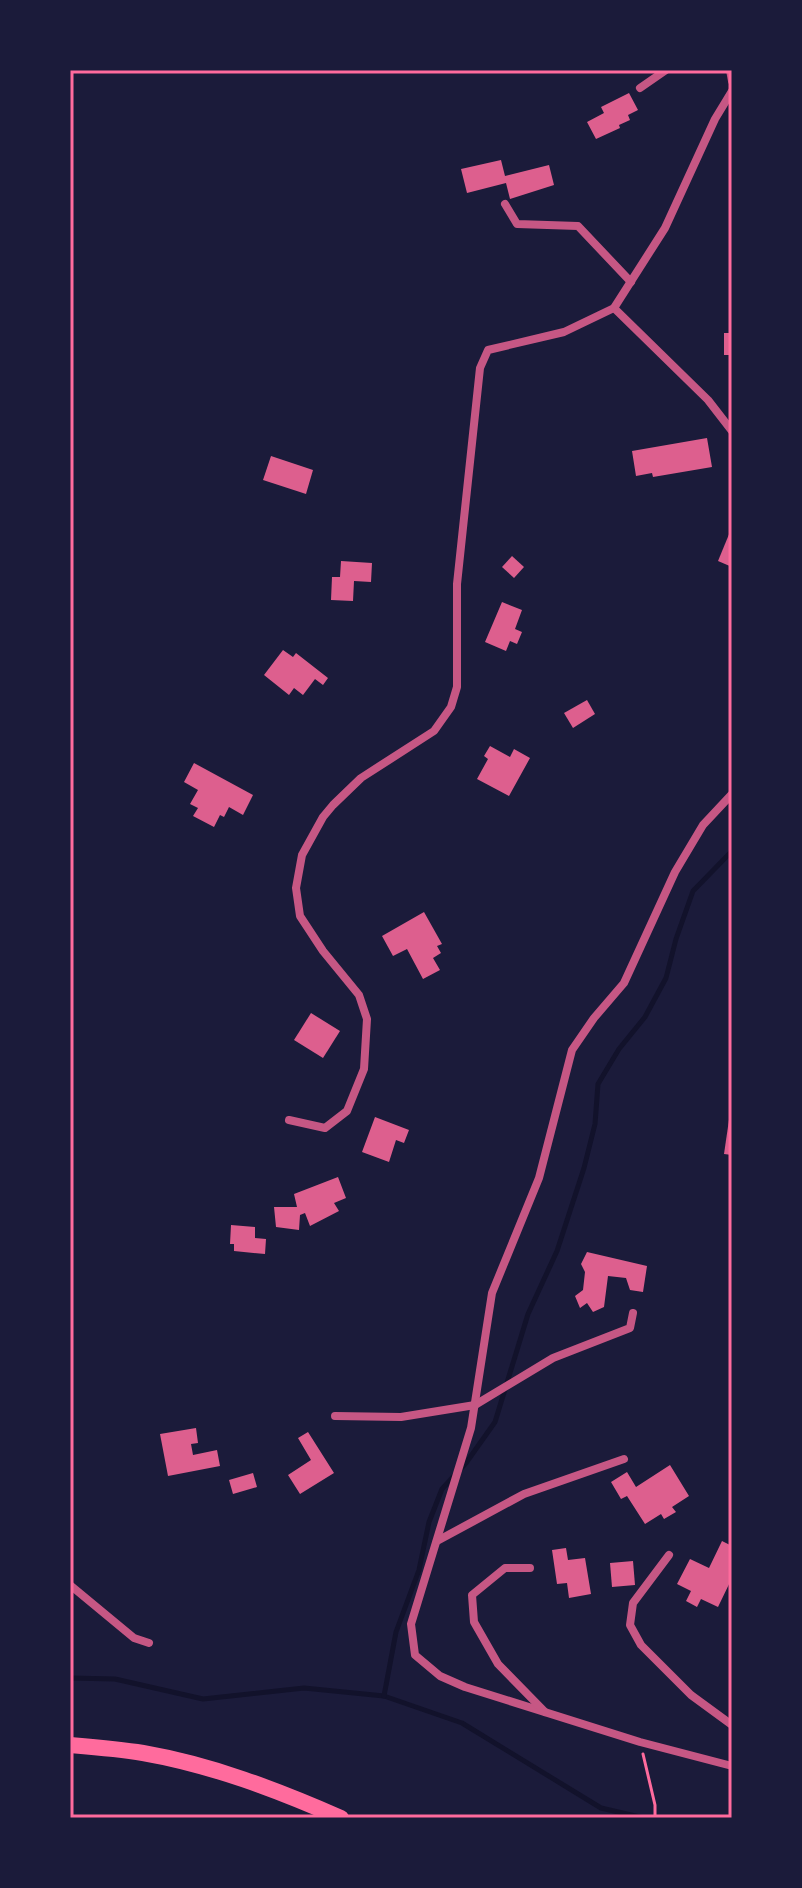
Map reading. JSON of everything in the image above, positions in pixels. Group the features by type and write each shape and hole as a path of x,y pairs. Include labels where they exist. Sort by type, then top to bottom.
{"main road":[{"path":"70,1745 142,1753 204,1767 280,1791 341,1818"}],"street":[{"path":"640,88 666,70"},
{"path":"730,70 732,81"},
{"path":"289,1120 325,1128 347,1111 364,1069 367,1019 359,995 323,951 300,916 296,888 302,855 333,805 361,778 434,731 451,707 457,687 457,584 480,368 488,350 564,332 614,308 665,228 715,119 732,91"},
{"path":"505,204 517,224 578,226 631,282"},
{"path":"614,308 708,400 732,431"},
{"path":"732,794 703,825 675,872 624,983 572,1050 539,1178 492,1293 471,1428 411,1624 415,1655 440,1676 545,1713 732,1766"},
{"path":"335,1416 401,1417 475,1405 553,1358 630,1328 633,1313"},
{"path":"437,1541 524,1494 624,1459"},
{"path":"669,1555 633,1603 630,1625 641,1645 691,1695 732,1725"},
{"path":"530,1568 505,1568 472,1595 474,1622 498,1664 545,1713"},
{"path":"70,1585 134,1638 149,1643"}],"path":[{"path":"640,1742 655,1805 655,1818"}],"building":[{"path":"629,93 638,110 628,115 630,120 619,125 620,128 596,139 587,122 604,113 601,107"},
{"path":"501,160 505,176 549,165 554,185 510,199 506,183 467,193 461,169"},
{"path":"724,333 732,333 732,355 724,355"},
{"path":"707,438 712,467 653,477 652,473 636,476 632,451"},
{"path":"271,456 313,470 306,494 263,480"},
{"path":"732,527 732,567 718,561"},
{"path":"512,556 524,567 514,578 502,567"},
{"path":"341,561 372,563 371,582 354,581 353,601 331,600 332,577 340,577"},
{"path":"502,602 522,610 515,629 522,632 517,644 510,641 506,651 485,642"},
{"path":"283,650 293,657 296,653 328,678 323,685 315,679 303,695 294,688 289,695 264,675"},
{"path":"587,700 595,714 573,728 564,713"},
{"path":"490,746 510,757 514,749 530,758 509,796 477,779 488,759 484,756"},
{"path":"194,763 253,795 243,815 229,807 214,827 193,816 198,808 190,804 198,790 184,782"},
{"path":"424,912 442,944 437,946 441,953 433,958 440,970 423,979 407,949 393,956 382,936"},
{"path":"311,1013 340,1031 323,1058 294,1040"},
{"path":"732,1113 732,1155 724,1154"},
{"path":"375,1117 409,1130 404,1143 396,1140 389,1162 362,1152"},
{"path":"338,1177 346,1198 334,1203 339,1211 310,1226 305,1213 300,1215 299,1230 276,1227 274,1207 297,1207 294,1194"},
{"path":"231,1225 255,1227 255,1238 266,1239 265,1254 234,1251 234,1244 230,1244"},
{"path":"587,1252 647,1266 643,1292 630,1290 626,1278 608,1276 604,1307 593,1312 587,1303 580,1308 575,1296 583,1290 585,1272 581,1264"},
{"path":"196,1428 198,1443 191,1444 193,1455 217,1450 220,1466 168,1476 160,1434"},
{"path":"308,1432 334,1473 300,1494 288,1475 311,1460 298,1438"},
{"path":"670,1465 689,1496 672,1507 676,1512 664,1519 661,1514 645,1524 627,1496 621,1499 611,1482 627,1472 636,1487"},
{"path":"253,1473 257,1487 233,1494 229,1480"},
{"path":"722,1541 732,1546 732,1578 718,1607 701,1599 697,1607 686,1601 691,1591 677,1584 690,1559 709,1568"},
{"path":"566,1548 568,1560 585,1558 591,1594 569,1598 567,1583 557,1584 552,1550"},
{"path":"633,1561 635,1585 612,1587 610,1563"}],"waterway":[{"path":"384,1696 396,1632 419,1570 429,1522 442,1489 466,1463 495,1422 528,1314 557,1251 595,1124 598,1084 619,1049 645,1017 666,978 693,891 732,851"},
{"path":"70,1678 115,1679 203,1699 304,1688 384,1696 462,1723 601,1808 644,1818"}]}
